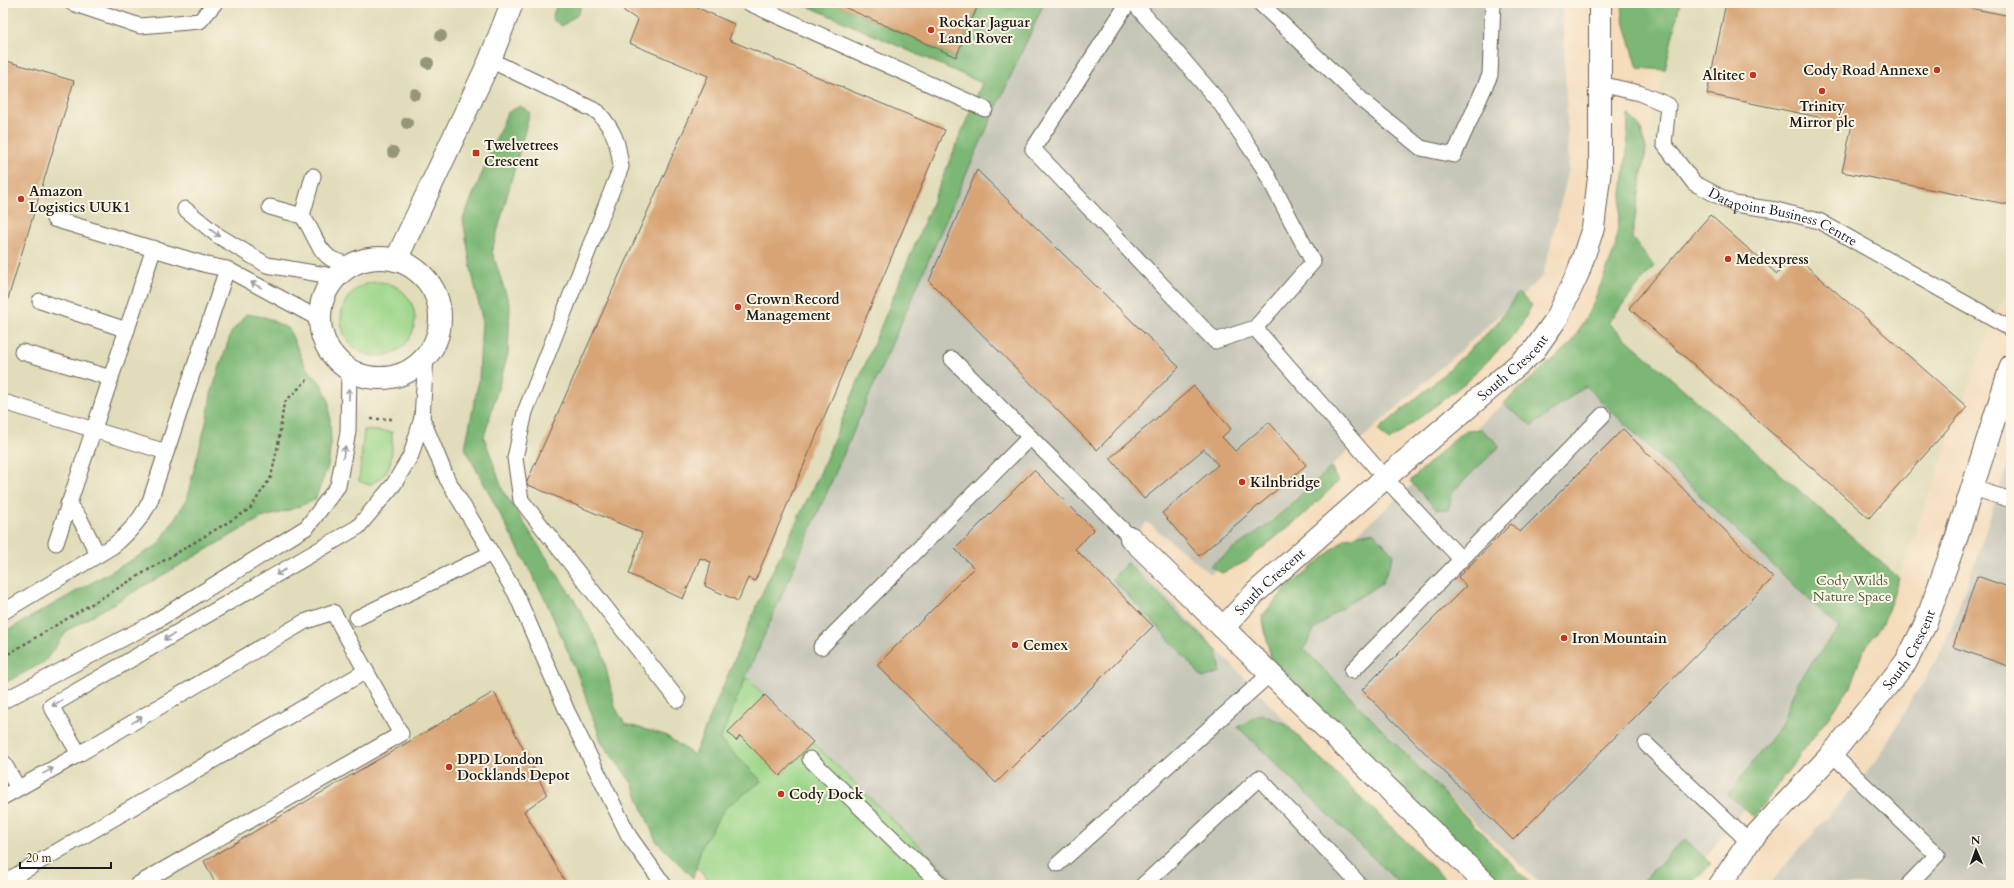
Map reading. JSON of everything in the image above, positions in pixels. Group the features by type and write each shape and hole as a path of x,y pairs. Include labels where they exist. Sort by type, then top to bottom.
{"street":[{"path":"396,260 490,60 512,3"},
{"name":"South Crescent","path":"1223,628 1255,594 1384,478 1533,352 1557,318 1578,273 1593,228 1600,168 1600,3"},
{"path":"378,258 396,260 415,269 430,284 438,303 440,318 436,339 426,357 410,370 390,378 372,378 349,371 334,357 323,339 319,318 326,289 344,271 357,262 378,258"},
{"name":"South Crescent","path":"1720,885 1749,842 1832,754 1906,662 1913,650 1925,625 1973,488 2011,366"},
{"name":"South Crescent","path":"1131,538 1488,885"}],"lane":[{"path":"72,3 140,26 200,21 215,3"},
{"path":"750,3 985,108"},
{"path":"1128,3 1033,149 1215,341 1255,328 1313,262 1263,167 1220,103 1134,3"},
{"path":"1260,3 1364,101 1421,148 1454,155 1490,75 1493,3"},
{"path":"490,60 598,112 611,127 618,147 621,167 525,412 515,458 521,500 678,700"},
{"name":"Datapoint Business Centre","path":"1600,84 1639,93 1668,105 1664,144 1694,183 1734,204 1776,210 1819,221 2011,329"},
{"path":"302,216 313,176"},
{"path":"270,207 302,216 310,225 318,245 344,271"},
{"path":"185,209 217,234 267,265 344,271"},
{"path":"54,220 154,248 207,265 227,269 319,318"},
{"path":"56,543 154,248"},
{"path":"3,612 98,556 128,534 141,519 150,502 227,269"},
{"path":"40,301 127,330"},
{"path":"1255,328 1384,478 1461,560"},
{"path":"22,352 111,378"},
{"path":"79,754 51,706 358,527 394,484 412,455 422,418 426,357"},
{"path":"952,359 1131,538"},
{"path":"3,701 151,624 307,527 338,486 348,432 349,371"},
{"path":"7,403 166,452"},
{"path":"1352,670 1603,415"},
{"path":"422,418 447,479 516,594 567,711 629,836 664,885"},
{"path":"821,647 1030,437"},
{"path":"1973,488 2011,500"},
{"path":"68,504 80,519 98,556"},
{"path":"356,618 492,553"},
{"path":"3,797 304,622 333,612 401,734 137,885"},
{"path":"3,883 366,671"},
{"path":"1058,864 1270,674"},
{"path":"1646,744 1749,842"},
{"path":"1832,754 1937,854 1908,885"},
{"path":"810,759 941,885"},
{"path":"3,762 18,788"},
{"path":"1143,885 1259,778 1360,885"}],"path":[{"path":"3,657 250,509 271,477 278,445 284,403 307,380"},
{"path":"364,419 394,419"}],"shaded area":[{"path":"3,3 1044,3 963,181 670,853 700,885 3,885"},
{"path":"1044,3 1562,3 1569,169 1543,276 1211,574 1147,522 1122,549 1274,709 1433,885 959,885 746,677 963,181"},
{"path":"1680,3 2011,3 2011,279 2008,290 1993,319 1899,578 1608,323 1654,266 1632,238 1646,149"},
{"path":"1585,386 1863,651 1685,885 1541,885 1262,619 1503,404 1532,426"},
{"path":"2011,453 2011,885 1768,885 1879,758 1913,696 1924,682 1947,639 1980,548"}],"green space":[{"path":"557,3 582,3 578,14 562,26 552,19"},
{"path":"801,3 835,3 956,57 979,3 1044,3 963,181 746,677 720,740 762,781 725,808 702,845 693,878 656,841 632,783 602,743 577,673 546,601 465,448 479,379 482,319 471,268 463,219 507,113 520,106 530,112 492,251 510,307 508,354 484,437 503,491 578,606 602,651 615,707 625,724 665,735 694,755 764,589 820,473 982,83"},
{"path":"1622,3 1680,3 1665,70 1638,68 1623,18"},
{"name":"Cody Wilds Nature Space","path":"1628,114 1640,126 1646,149 1632,238 1654,266 1608,323 1899,578 1884,621 1863,651 1849,689 1754,817 1728,795 1781,725 1798,681 1839,628 1585,386 1532,426 1503,404 1573,341 1592,306 1615,249 1627,152"},
{"path":"371,282 385,282 399,288 409,298 415,312 413,333 409,340 399,350 385,356 371,356 357,350 347,340 341,326 341,312 347,298 357,288"},
{"path":"1518,293 1532,305 1518,331 1465,383 1389,441 1378,430 1432,385 1495,326"},
{"path":"246,314 265,317 289,329 305,366 322,385 329,401 331,442 328,466 315,500 287,511 261,518 68,630 44,662 3,684 3,633 158,545 186,501 207,419 211,394 231,333"},
{"path":"1481,429 1500,446 1453,491 1448,510 1436,509 1410,481 1462,432"},
{"path":"364,430 392,432 390,464 383,476 369,485 359,481"},
{"path":"1331,467 1338,482 1302,516 1245,562 1222,573 1210,566 1272,521"},
{"path":"1373,532 1394,555 1382,583 1337,611 1314,630 1304,649 1532,885 1497,885 1271,660 1262,616 1285,590 1346,538"},
{"path":"1127,563 1217,651 1221,672 1203,678 1156,625 1112,579"},
{"name":"Cody Dock","path":"746,677 959,885 714,885 674,846"},
{"path":"1261,714 1285,724 1448,882 1448,885 1401,885 1238,727"},
{"path":"1685,839 1711,864 1691,885 1638,885"}],"building":[{"name":"Crown Record Management","path":"622,3 687,3 734,24 729,40 945,130 755,581 748,578 738,601 705,586 711,562 700,558 683,599 629,574 642,533 526,484 708,76 629,43 638,20 624,11"},
{"name":"Rockar Jaguar Land Rover","path":"835,3 979,3 956,57"},
{"name":"Cody Road Annexe","path":"1726,3 1943,3 2011,16 2011,205 1842,172 1852,124 1707,94"},
{"name":"Amazon Logistics UUK1","path":"3,60 74,81 3,315"},
{"path":"977,170 1179,367 1097,450 929,281"},
{"path":"1710,215 1777,274 1794,255 1967,407 1869,518 1629,308"},
{"name":"Kilnbridge","path":"1194,386 1231,429 1222,437 1235,451 1269,422 1306,465 1199,556 1162,513 1218,465 1204,449 1144,499 1110,458"},
{"name":"Iron Mountain","path":"1623,429 1773,578 1513,840 1362,690 1466,586 1458,577 1511,524 1520,532"},
{"name":"Cemex","path":"1034,470 1094,530 1075,549 1153,626 996,783 877,665 974,568 955,549"},
{"path":"1977,576 2011,588 2011,667 1953,647"},
{"name":"DPD London Docklands Depot","path":"494,692 547,795 524,811 567,885 216,885 204,861"},
{"path":"765,695 813,742 780,776 740,736 736,741 728,732"}],"place":[{"name":"Rockar Jaguar Land Rover","path":"931,30"},
{"name":"Cody Road Annexe","path":"1937,70"},
{"name":"Altitec","path":"1753,75"},
{"name":"Trinity Mirror plc","path":"1822,91"},
{"name":"Twelvetrees Crescent","path":"476,153"},
{"name":"Amazon Logistics UUK1","path":"21,199"},
{"name":"Medexpress","path":"1728,259"},
{"name":"Crown Record Management","path":"738,307"},
{"name":"Kilnbridge","path":"1242,482"},
{"name":"Iron Mountain","path":"1564,638"},
{"name":"Cemex","path":"1015,645"},
{"name":"DPD London Docklands Depot","path":"449,767"},
{"name":"Cody Dock","path":"781,794"}]}
